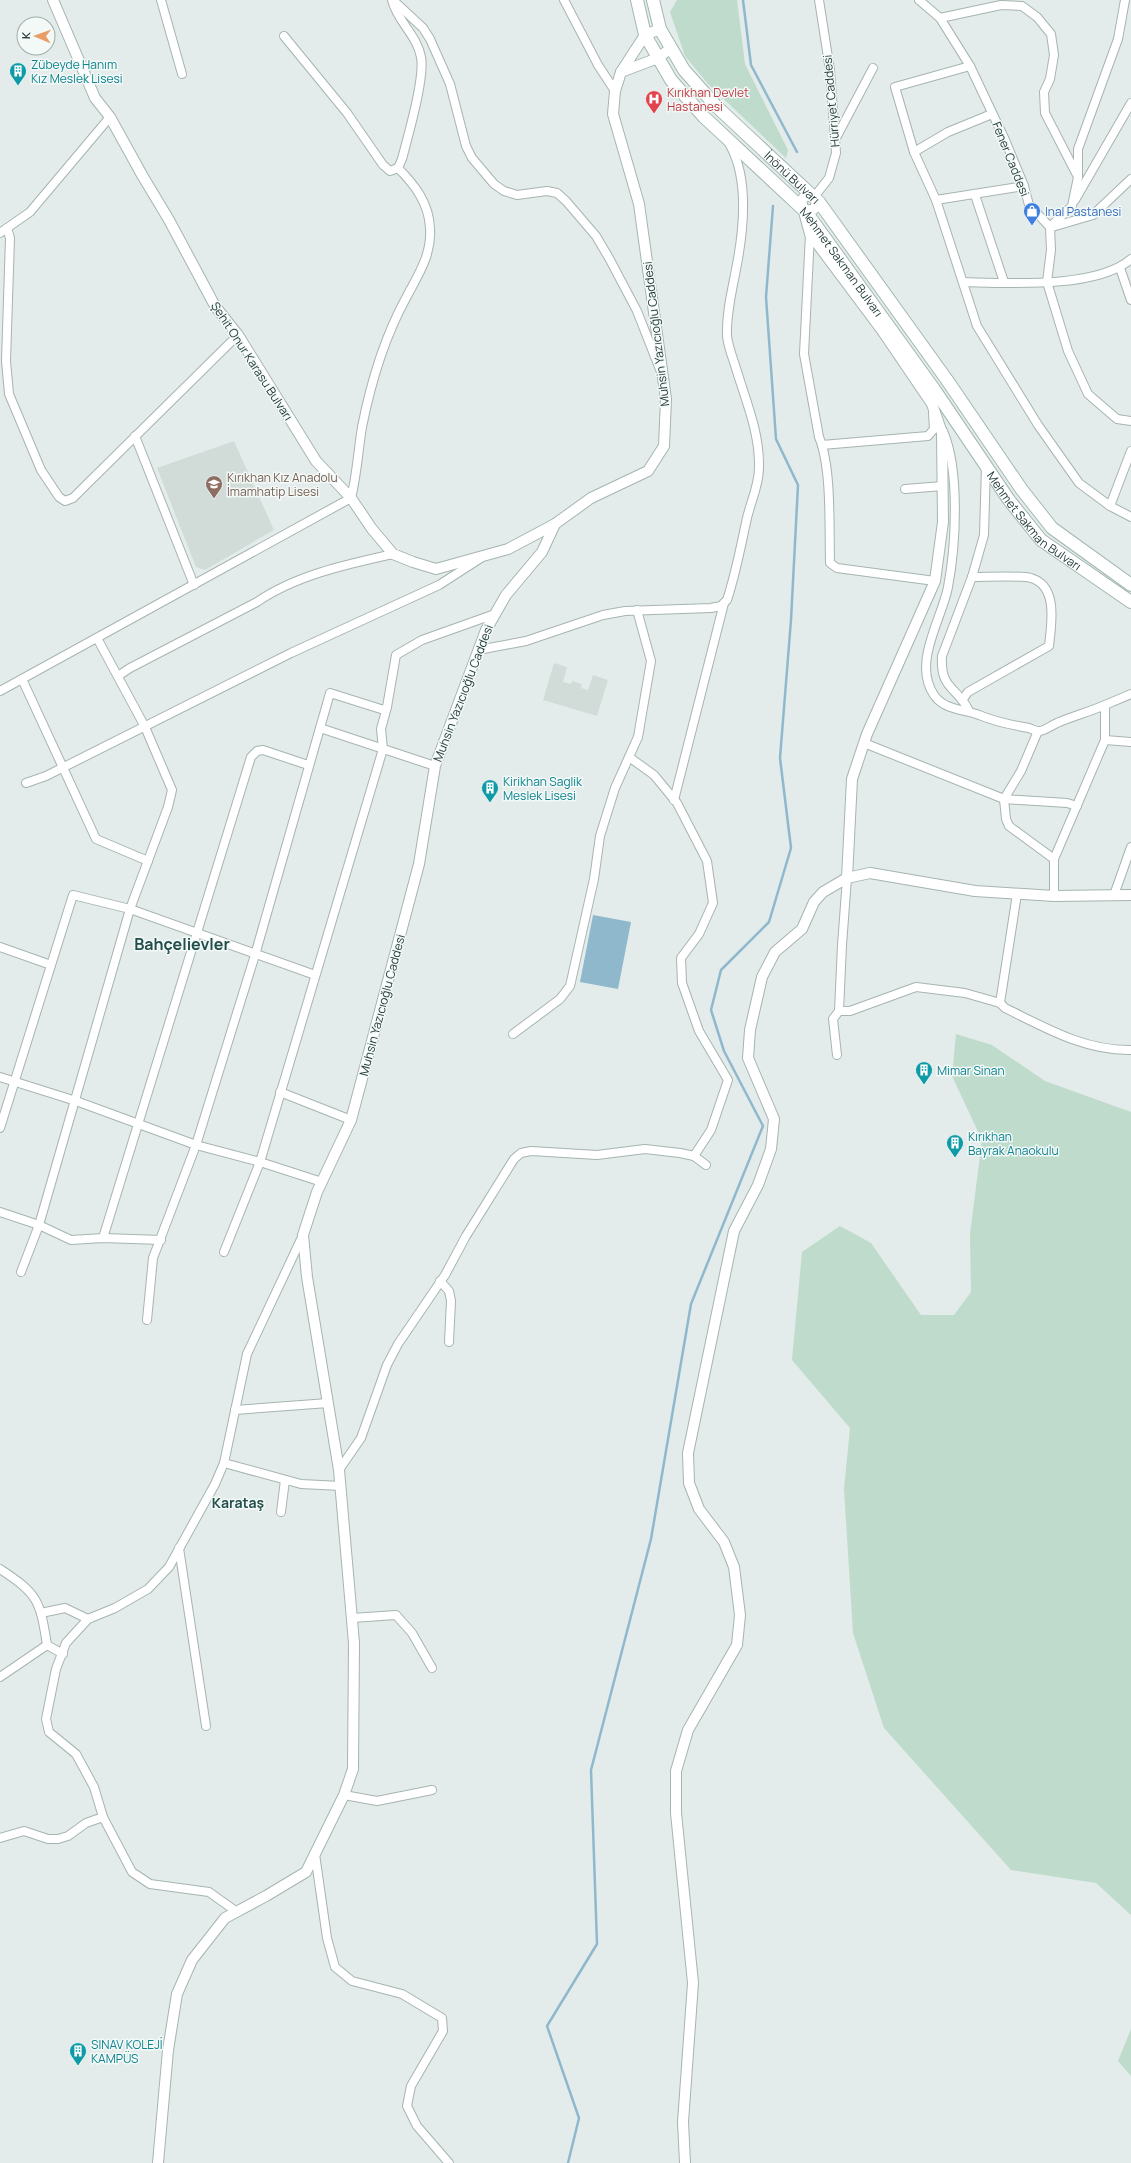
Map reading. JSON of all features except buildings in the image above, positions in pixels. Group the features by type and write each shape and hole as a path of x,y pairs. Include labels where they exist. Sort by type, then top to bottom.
{"main road":[{"name":"İnönü Bulvarı","path":"637,0 645,35 671,80 704,117 804,209"},
{"name":"İnönü Bulvarı","path":"653,0 660,29 684,70 716,106 814,196"},
{"name":"Mehmet Sakman Bulvarı","path":"814,196 947,380 1022,490 1052,528 1131,585"},
{"name":"Mehmet Sakman Bulvarı","path":"804,209 934,389 986,466 1041,540 1131,602"}],"street":[{"name":"Şehit Onur Karasu Bulvarı","path":"53,0 95,98 110,117 169,220 215,306 238,335 316,461 351,498 372,529 393,554 413,562 436,568 508,549 555,524"},
{"path":"160,0 182,74"},
{"path":"284,36 347,113 383,165 390,171 398,168 406,146 420,82 421,56 410,32 394,8 392,0"},
{"path":"392,0 423,28 430,39 450,84 466,146 472,158 494,184 504,191 517,195 547,191 557,193 566,201 596,236 637,311 651,350 663,376"},
{"path":"564,0 598,65 615,91"},
{"name":"Hürriyet Caddesi","path":"814,196 829,178 836,153 830,70 819,0"},
{"name":"Fener Caddesi","path":"919,0 940,18 970,66 984,93 1024,186 1029,205 1050,228"},
{"path":"1072,206 1078,177 1078,149 1118,39 1125,0"},
{"path":"940,18 1001,5 1022,6 1037,17 1051,34 1054,55 1050,79 1044,92 1045,113 1078,177"},
{"path":"645,35 660,29"},
{"name":"Muhsin Yazıcıoğlu Caddesi","path":"303,1235 322,1182 351,1120 419,864 435,766 478,650 506,595 542,552 555,524 591,498 648,471 664,446 666,399 639,204 614,114 615,91 621,72 645,35"},
{"path":"621,72 658,58 671,48"},
{"path":"970,66 895,87 914,152 936,200 977,326 1038,425 1079,483 1110,506 1131,517"},
{"path":"836,139 873,68"},
{"path":"1131,103 1093,172 1072,206 1050,228 1051,250 1047,282 1068,351 1088,394 1116,419 1131,421"},
{"path":"914,152 948,132 992,114"},
{"path":"0,233 30,212 46,196 110,117"},
{"path":"478,650 526,641 603,615 637,610 711,608 721,606 727,600 732,587 749,512 756,491 759,470 759,448 755,428 744,399 727,337 729,311 742,232 743,200 736,155 726,137"},
{"path":"0,691 351,498 357,476 364,420 383,348 428,254 430,228 425,206 412,182 398,168"},
{"path":"1050,228 1093,215 1131,179"},
{"path":"936,200 1024,186"},
{"path":"975,195 1004,282"},
{"name":"Mehmet Sakman Bulvarı","path":"804,209 808,211 815,208 817,203 814,196"},
{"path":"804,209 810,234 804,354 819,437 822,446 828,487 830,563 837,568 935,582"},
{"path":"7,228 10,238 7,384 18,416 41,470 59,496 65,501 86,486 238,335"},
{"path":"810,234 881,329 932,404 949,445 954,500 952,554 948,589 932,633 926,675 934,695 948,707 969,711 1002,724 1038,732 1069,717 1105,705 1131,694"},
{"path":"963,282 1047,282 1076,280 1120,268 1131,259"},
{"path":"1120,268 1131,300"},
{"path":"822,446 928,436 934,428 932,404"},
{"path":"837,1055 833,1019 839,1011 852,779 864,743 935,582 943,522 943,486 942,434 932,404"},
{"path":"135,436 194,585"},
{"path":"1110,506 1131,451"},
{"path":"969,711 963,699 956,696 945,683 941,668 942,656 972,577 984,535 986,466"},
{"path":"905,489 943,486"},
{"path":"118,676 130,668 258,602 273,591 342,566 393,554"},
{"path":"26,783 63,768 292,653 439,585 489,554"},
{"path":"963,699 968,692 1049,646 1052,620 1050,596 1046,588 1032,578 972,577"},
{"path":"674,800 724,603"},
{"path":"513,1034 560,999 570,986 594,879 600,836 616,788 638,737 651,661 637,610"},
{"path":"224,1252 260,1162 383,749 381,729 387,708 396,655 422,640 495,614"},
{"path":"21,1272 39,1225 76,1101 130,909 168,807 172,790 145,727 98,638"},
{"path":"22,679 96,840 148,861"},
{"path":"147,1320 153,1258 196,1145 255,955 308,765 330,693 384,710 387,708"},
{"path":"1054,896 1054,859 1105,740 1105,705"},
{"path":"320,728 435,766"},
{"path":"1038,732 1021,771 1004,799 1006,819 1010,826 1054,859"},
{"path":"1105,740 1131,742"},
{"path":"864,743 1004,799 1068,803 1077,806"},
{"path":"103,1238 251,757 257,751 263,750 308,765"},
{"path":"630,757 654,775 674,800 707,861 713,903 699,934 681,958 682,983 699,1030 728,1080 711,1130 694,1156"},
{"path":"1114,895 1131,847"},
{"path":"685,2163 684,2122 693,1983 676,1813 676,1771 688,1730 738,1645 740,1614 734,1567 724,1542 699,1509 689,1483 688,1453 734,1231 758,1185 771,1149 774,1119 748,1058 750,1030 762,977 775,952 802,929 814,902 823,892 847,878 870,873 975,891 1054,896 1131,895"},
{"path":"1000,1003 1017,894"},
{"path":"0,1128 73,895 130,909 196,934 315,975"},
{"path":"0,947 51,965"},
{"path":"839,1011 850,1011 916,987 965,993 1000,1003 1005,1008 1077,1042 1110,1051 1131,1050"},
{"path":"0,1077 76,1101 196,1145 260,1162 322,1182"},
{"path":"280,1092 351,1120"},
{"path":"340,1470 361,1438 387,1365 514,1159 521,1153 531,1152 597,1155 645,1149 694,1156 706,1165"},
{"path":"0,1212 39,1225 71,1240 103,1238 161,1240"},
{"path":"158,2163 168,2050 177,1994 192,1960 225,1918 306,1872 344,1795 353,1769 354,1643 340,1470 307,1277 303,1235"},
{"path":"237,1912 209,1892 150,1884 132,1872 103,1817 94,1787 76,1754 50,1732 46,1719 48,1699 56,1669 66,1643 88,1619 115,1608 148,1589 169,1567 215,1484 224,1463 247,1354 303,1235"},
{"path":"440,1281 449,1291 451,1301 449,1342"},
{"path":"235,1410 328,1403"},
{"path":"224,1463 301,1484 341,1486"},
{"path":"280,1512 285,1480"},
{"path":"179,1548 206,1726"},
{"path":"0,1569 24,1584 40,1606 47,1645"},
{"path":"41,1613 65,1608 88,1619"},
{"path":"352,1618 396,1616 412,1633 432,1668"},
{"path":"47,1645 63,1654"},
{"path":"0,1677 47,1645"},
{"path":"344,1795 377,1801 432,1790"},
{"path":"0,1838 24,1830 48,1839 58,1839 68,1836 86,1823 103,1817"},
{"path":"315,1854 327,1938 335,1966 352,1981 402,1994 442,2018 443,2031 411,2086 407,2106 417,2126 449,2163"}],"shaded area":[{"name":"Kırıkhan Kız Anadolu İmamhatip Lisesi","path":"234,441 274,530 205,570 196,567 157,468"},
{"path":"554,663 567,667 563,682 571,684 572,681 582,684 581,688 588,690 593,675 608,680 597,716 543,700"}],"green space":[{"path":"677,0 737,0 745,64 788,150 786,158 708,84 685,56 670,12"},
{"path":"956,1034 992,1045 1045,1081 1131,1112 1131,1915 1096,1883 1011,1870 884,1728 853,1633 844,1489 850,1428 792,1360 802,1252 840,1226 871,1243 921,1315 954,1315 971,1292 970,1234 982,1140 952,1076"},
{"path":"1131,2029 1131,2076 1118,2061"}],"water":[{"path":"593,915 631,922 618,989 580,982"}],"waterway":[{"path":"743,0 751,65 797,152"},
{"path":"568,2163 579,2118 547,2026 597,1944 591,1770 651,1539 691,1304 763,1126 724,1051 711,1010 721,970 769,922 791,848 780,758 791,620 798,485 776,439 766,297 773,206"}],"place":[{"name":"Zübeyde Hanım Kız Meslek Lisesi","path":"18,86"},
{"name":"Kırıkhan Devlet Hastanesi","path":"654,114"},
{"name":"Inal Pastanesi","path":"1032,226"},
{"name":"Kırıkhan Kız Anadolu İmamhatip Lisesi","path":"214,499"},
{"name":"Kirikhan Saglik Meslek Lisesi","path":"490,803"},
{"name":"Mimar Sinan","path":"924,1085"},
{"name":"Kırıkhan Bayrak Anaokulu","path":"955,1158"},
{"name":"SINAV KOLEJİ KAMPÜS","path":"78,2066"}],"district":[{"name":"Bahçelievler","path":"182,944"},
{"name":"Karataş","path":"238,1502"}]}
